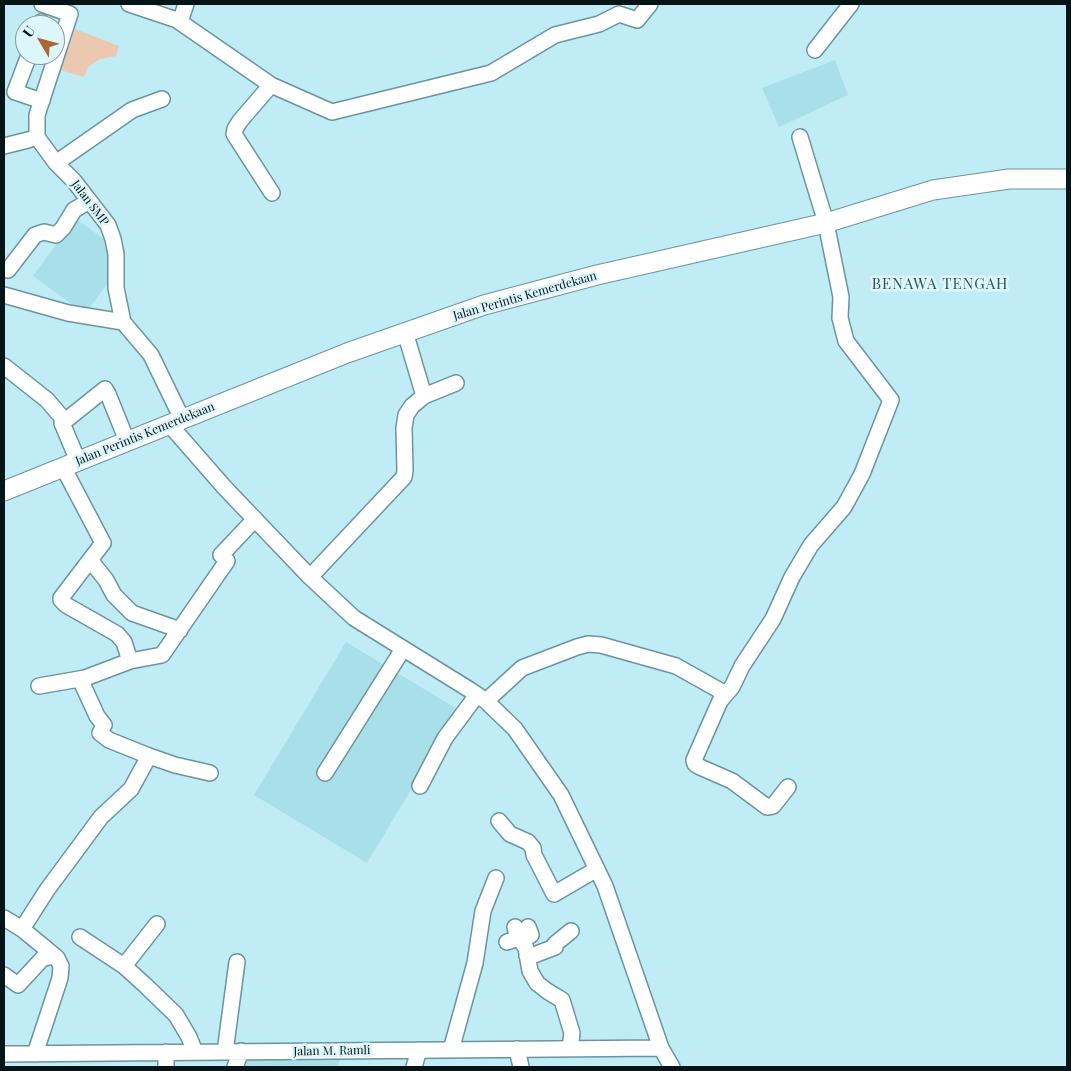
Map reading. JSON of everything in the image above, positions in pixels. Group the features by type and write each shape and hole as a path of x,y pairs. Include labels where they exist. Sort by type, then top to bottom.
{"main road":[{"name":"Jalan Perintis Kemerdekaan","path":"4,491 347,353 484,305 597,274 826,224 933,190 1009,179 1067,179"}],"street":[{"path":"4,146 37,136 37,115 72,9 42,4"},
{"path":"129,4 154,11 180,22 270,86 332,112 491,73 555,35 599,24 619,14 637,20 650,4"},
{"path":"180,22 186,4"},
{"path":"815,50 848,5"},
{"path":"25,65 15,92 42,102"},
{"path":"270,86 240,121 234,134 272,193"},
{"path":"56,163 132,110 162,99"},
{"name":"Jalan SMP","path":"37,136 56,163 74,181 108,225 116,254 116,288 123,322 151,355 175,422 225,488 310,577 354,618 482,698 515,729 561,795 606,886 661,1048 672,1067"},
{"path":"788,787 773,806 767,807 732,781 695,764 694,760 720,701 732,687 742,666 773,618 792,577 811,545 844,507 862,474 891,400 846,341 840,318 841,297 826,224 800,137"},
{"path":"89,201 74,210 63,228 56,235 44,232 34,235 5,284 68,313 123,322"},
{"path":"405,332 424,396"},
{"path":"7,374 47,400 65,421"},
{"path":"310,577 404,477 404,428 406,415 412,406 424,396 456,383"},
{"path":"127,441 105,389 62,424 71,464 102,540 102,545 61,600 66,605 117,634 124,642 130,661"},
{"path":"39,686 80,679 130,661 162,656 227,561 221,555 255,519"},
{"path":"90,560 124,607 132,613 180,630"},
{"path":"420,786 445,738 482,698 522,668 577,647 588,644 601,645 676,666 726,694"},
{"path":"325,773 404,649"},
{"path":"80,679 97,716 104,726 100,733 110,740 149,756 175,765 210,773"},
{"path":"22,929 46,890 101,817 131,789 149,756"},
{"path":"499,821 510,834 528,842 533,848 534,855 554,894 597,869"},
{"path":"451,1050 475,963 483,911 496,878"},
{"path":"4,918 22,929 60,962 60,978 35,1054"},
{"path":"124,966 157,924"},
{"path":"527,956 554,947 571,931"},
{"path":"517,934 526,948 530,971 537,982 562,1000 572,1033 570,1048"},
{"path":"80,937 124,966 176,1016 189,1037 195,1052"},
{"path":"4,975 18,985 43,958 54,956"},
{"path":"225,1052 237,962"},
{"name":"Jalan M. Ramli","path":"4,1054 166,1060 195,1052 661,1048"},
{"path":"517,1049 521,1067"},
{"path":"414,1067 419,1050"},
{"path":"235,1067 241,1052"}],"shaded area":[{"path":"75,29 119,46 116,56 100,59 88,67 84,77 60,70 62,65 65,65 65,56"},
{"path":"835,60 848,95 779,127 762,88"},
{"path":"75,218 108,242 110,280 85,314 33,276"},
{"path":"346,642 459,710 367,863 254,795"},
{"path":"242,1055 342,1056 337,1067 237,1067"}],"district":[{"name":"BENAWA TENGAH","path":"940,284"}]}
